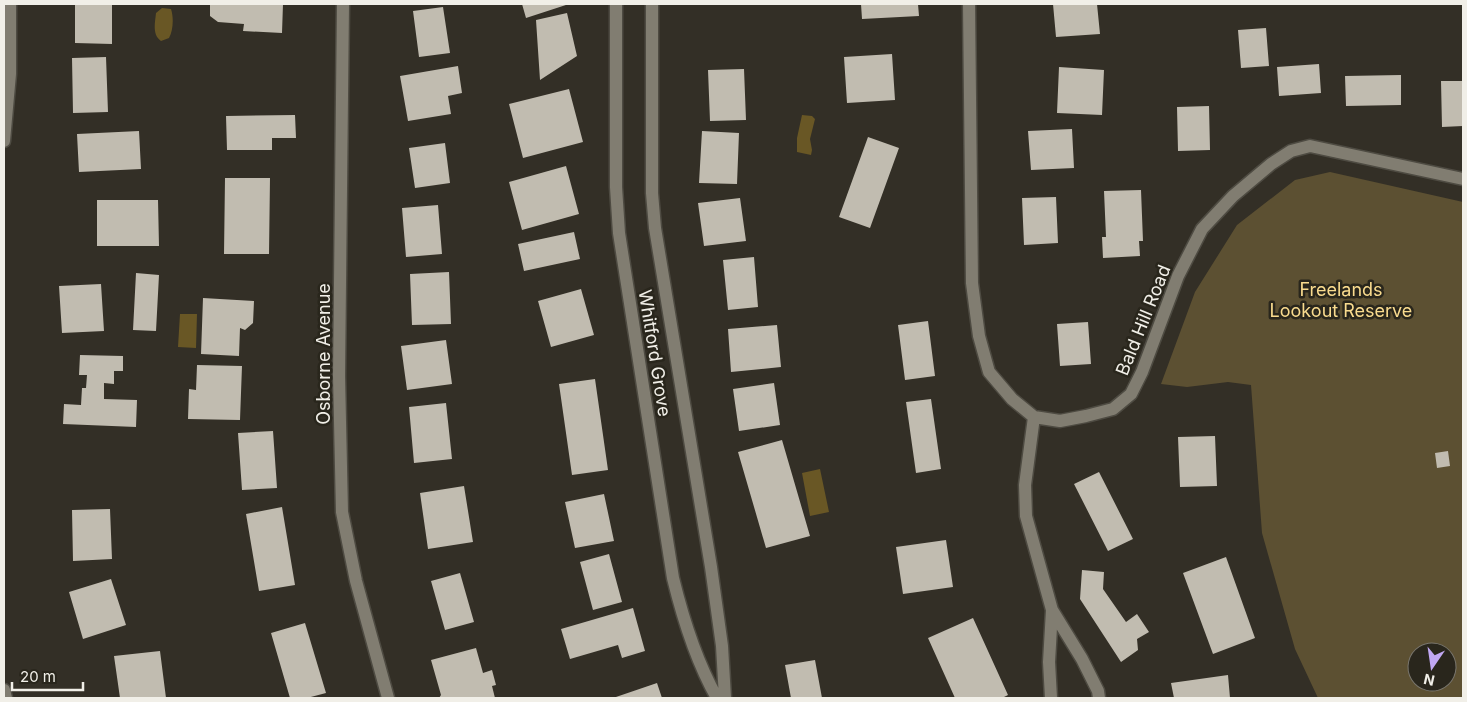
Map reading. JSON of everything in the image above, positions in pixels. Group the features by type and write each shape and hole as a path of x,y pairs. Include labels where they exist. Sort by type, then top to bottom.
{"street":[{"path":"4,141 10,74 10,4"},
{"name":"Osborne Avenue","path":"343,4 339,376 342,512 356,580 388,698"},
{"name":"Whitford Grove","path":"616,4 616,187 623,261 674,578 681,611 706,680 717,698"},
{"name":"Whitford Grove","path":"652,4 652,193 655,228 711,566 722,646 725,698"},
{"path":"968,4 972,283 979,336 989,372 1012,399 1034,417 1025,485 1026,516 1052,610 1082,659 1098,691 1099,698"},
{"name":"Bald Hill Road","path":"1034,417 1060,421 1086,416 1112,408 1131,394 1142,372 1178,276 1202,229 1233,196 1271,164 1292,152 1310,146 1463,179"},
{"path":"1051,698 1052,610"},
{"path":"4,690 6,698"}],"green space":[{"name":"Freelands Lookout Reserve","path":"1330,172 1463,202 1463,698 1318,698 1295,649 1262,533 1251,385 1228,382 1187,387 1161,384 1195,292 1237,225 1295,180"}],"shaded area":[{"path":"162,8 171,9 173,24 169,38 161,41 156,36 155,25 156,13"},
{"path":"802,115 812,116 815,119 810,139 811,155 797,152 797,138"},
{"path":"180,314 197,314 196,348 178,347"},
{"path":"820,469 829,512 810,516 802,473"}],"building":[{"path":"75,4 112,4 112,44 75,43"},
{"path":"210,4 283,4 282,33 243,31 244,24 218,22 210,16"},
{"path":"522,4 569,4 526,18"},
{"path":"861,4 918,4 919,16 862,19"},
{"path":"1053,4 1097,4 1100,34 1056,37"},
{"path":"443,7 450,53 419,57 413,11"},
{"path":"567,13 577,56 540,80 536,20"},
{"path":"1266,28 1269,66 1241,68 1238,30"},
{"path":"892,54 895,100 847,103 844,57"},
{"path":"106,57 108,112 73,113 72,58"},
{"path":"1319,64 1321,93 1279,96 1277,67"},
{"path":"458,66 462,93 448,96 451,114 408,121 400,76"},
{"path":"1059,67 1104,70 1102,115 1057,113"},
{"path":"744,69 746,120 710,121 708,70"},
{"path":"1401,75 1401,105 1346,106 1345,76"},
{"path":"1441,81 1463,81 1463,126 1442,127"},
{"path":"569,89 583,142 523,158 509,104"},
{"path":"1209,106 1210,150 1178,151 1177,107"},
{"path":"295,115 296,138 272,138 272,150 227,150 226,116"},
{"path":"1072,129 1074,168 1031,170 1028,131"},
{"path":"139,131 141,169 79,172 77,134"},
{"path":"702,131 739,133 737,184 699,183"},
{"path":"868,137 899,148 870,228 839,217"},
{"path":"445,143 450,183 415,188 409,148"},
{"path":"566,166 579,214 522,230 509,182"},
{"path":"225,178 270,178 269,254 224,254"},
{"path":"1141,190 1143,241 1139,241 1140,256 1103,258 1102,237 1106,237 1104,191"},
{"path":"1056,197 1058,243 1024,245 1022,198"},
{"path":"740,198 746,241 704,246 698,203"},
{"path":"97,200 158,200 159,246 97,246"},
{"path":"438,205 442,254 406,257 402,208"},
{"path":"574,232 580,259 524,271 518,244"},
{"path":"754,257 758,307 728,310 723,260"},
{"path":"449,272 451,324 412,325 410,274"},
{"path":"136,273 159,275 156,331 133,330"},
{"path":"101,284 104,331 62,333 59,286"},
{"path":"581,289 594,335 551,347 538,301"},
{"path":"203,298 254,301 253,323 245,330 240,328 239,356 201,354"},
{"path":"928,321 935,376 905,380 898,325"},
{"path":"1088,322 1091,364 1060,366 1057,324"},
{"path":"777,325 781,367 731,372 728,329"},
{"path":"446,340 452,384 407,390 401,346"},
{"path":"80,355 123,356 123,371 114,371 114,384 104,383 104,399 137,400 136,427 63,424 64,404 81,405 82,388 86,388 87,375 79,375"},
{"path":"197,365 242,366 240,420 188,419 189,389 196,390"},
{"path":"595,379 608,470 572,475 559,384"},
{"path":"774,383 780,425 739,431 733,389"},
{"path":"931,399 941,469 916,473 906,402"},
{"path":"446,403 452,459 414,463 409,407"},
{"path":"273,431 277,488 242,490 238,433"},
{"path":"1215,436 1217,486 1180,487 1178,437"},
{"path":"782,440 810,536 766,548 738,452"},
{"path":"1448,451 1450,466 1437,468 1435,453"},
{"path":"1099,472 1133,539 1108,551 1074,484"},
{"path":"464,486 473,542 428,549 420,493"},
{"path":"604,494 614,541 575,548 565,502"},
{"path":"282,507 295,585 259,591 246,514"},
{"path":"110,509 112,559 73,561 72,510"},
{"path":"946,540 953,587 903,594 896,547"},
{"path":"609,554 622,602 593,610 580,562"},
{"path":"1226,557 1255,638 1213,654 1183,573"},
{"path":"1082,570 1104,572 1103,589 1126,622 1137,614 1149,632 1137,639 1138,650 1121,662 1080,599"},
{"path":"460,573 474,622 445,630 431,581"},
{"path":"111,579 126,625 83,639 69,592"},
{"path":"633,608 645,651 622,658 618,645 570,659 561,629"},
{"path":"973,618 1008,695 1002,698 955,698 928,638"},
{"path":"305,623 326,693 307,698 290,698 271,633"},
{"path":"476,648 483,673 492,670 496,685 492,686 495,698 439,698 441,695 431,660"},
{"path":"160,651 166,698 120,698 114,656"},
{"path":"815,660 822,698 791,698 785,665"},
{"path":"1228,675 1230,698 1174,698 1171,683"},
{"path":"657,683 662,698 613,698"}]}
